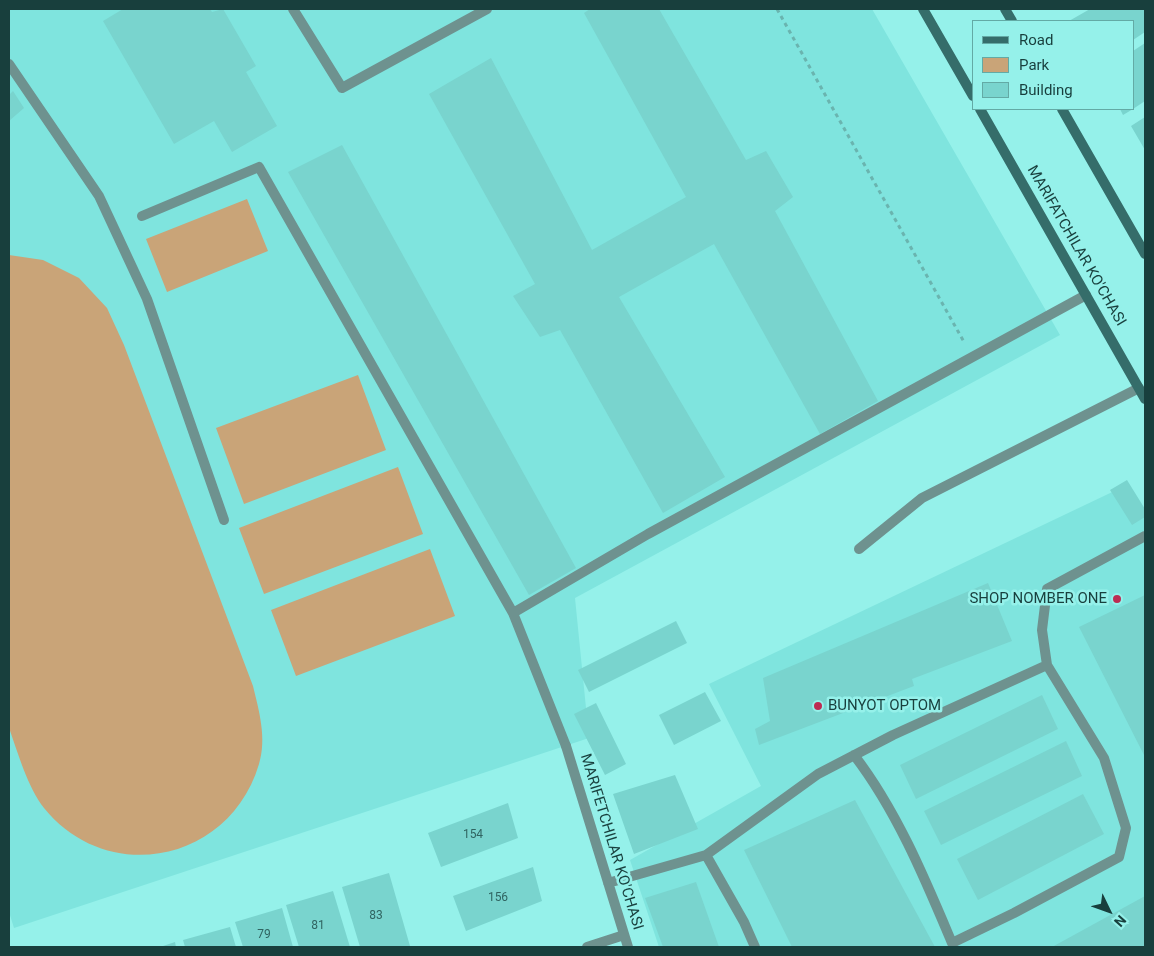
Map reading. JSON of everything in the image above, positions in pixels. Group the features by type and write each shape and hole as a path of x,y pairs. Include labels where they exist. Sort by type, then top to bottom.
{"street":[{"path":"293,9 342,88 487,9"},
{"path":"923,9 972,94"},
{"path":"1005,9 1011,20"},
{"path":"9,64 99,196 147,299 224,520"},
{"name":"MARIFATCHILAR KO'CHASI","path":"981,110 1143,394"},
{"path":"1063,110 1145,254"},
{"name":"MARIFETCHILAR KO'CHASI","path":"142,216 259,167 513,613 566,746 628,947"},
{"path":"513,613 648,534 1086,295"},
{"path":"858,549 922,498 1143,394"},
{"path":"854,755 870,774 919,866 952,943 1014,913 1118,858 1126,828 1104,758 1048,665 1042,630 1047,589 1145,536"},
{"path":"608,883 706,855 811,779 854,755 892,735 1048,665"},
{"path":"706,855 744,922 755,947"},
{"path":"587,947 624,935"}],"path":[{"path":"777,9 973,357"}],"shaded area":[{"path":"9,9 872,9 1060,335 575,598 589,738 14,928 9,912"},
{"path":"1127,485 1145,519 1145,947 659,947 630,860 761,786 709,684"}],"green space":[{"path":"247,199 268,251 167,292 146,239"},
{"path":"9,255 43,260 79,278 107,308 124,345 253,686 258,705 262,734 261,754 259,764 244,797 222,823 195,842 165,852 133,855 101,848 70,833 38,800 24,770 9,728"},
{"path":"358,375 386,450 244,504 216,428"},
{"path":"398,467 423,534 264,594 239,528"},
{"path":"430,549 455,616 296,676 271,610"}],"building":[{"path":"123,9 210,9 212,12 223,9 256,66 246,72 277,126 232,152 214,121 174,144 103,21"},
{"path":"590,9 659,9 746,160 766,151 793,197 775,211 878,401 820,434 714,244 619,297 725,477 663,513 560,330 540,337 513,296 535,284 429,94 491,58 592,250 686,197 584,13"},
{"path":"1090,9 1145,9 1145,32 1134,39 1134,20 1071,20"},
{"path":"1145,43 1145,101 1134,108 1134,50"},
{"path":"13,91 24,108 9,121 9,95"},
{"path":"1120,110 1131,110 1123,115"},
{"path":"1145,117 1145,150 1131,126"},
{"path":"342,145 576,568 529,595 288,172"},
{"path":"1127,480 1145,509 1145,517 1132,525 1110,490"},
{"path":"988,583 1012,641 912,679 914,686 759,745 755,729 770,721 763,678"},
{"path":"1145,595 1145,757 1079,627"},
{"path":"676,621 687,643 589,692 578,670"},
{"path":"705,692 721,721 674,745 659,715"},
{"path":"1042,695 1058,729 916,799 900,765"},
{"path":"596,703 626,764 605,775 574,714"},
{"path":"1066,741 1082,776 941,845 924,811"},
{"path":"675,775 698,829 634,854 613,794"},
{"path":"1083,794 1104,834 978,900 957,859"},
{"path":"855,800 935,947 792,947 744,850"},
{"path":"508,803 518,838 441,867 428,833"},
{"path":"533,867 542,901 466,931 453,896"},
{"path":"389,873 410,946 360,947 342,887"},
{"path":"696,882 719,947 663,947 645,898"},
{"path":"333,891 350,947 299,947 286,905"},
{"path":"1145,896 1145,947 1052,947"},
{"path":"282,908 293,947 243,947 235,922"},
{"path":"230,927 236,947 185,947 183,940"},
{"path":"175,942 176,947 160,947"}],"place":[{"name":"SHOP NOMBER ONE","path":"1117,599"},
{"name":"BUNYOT OPTOM","path":"818,706"}]}
